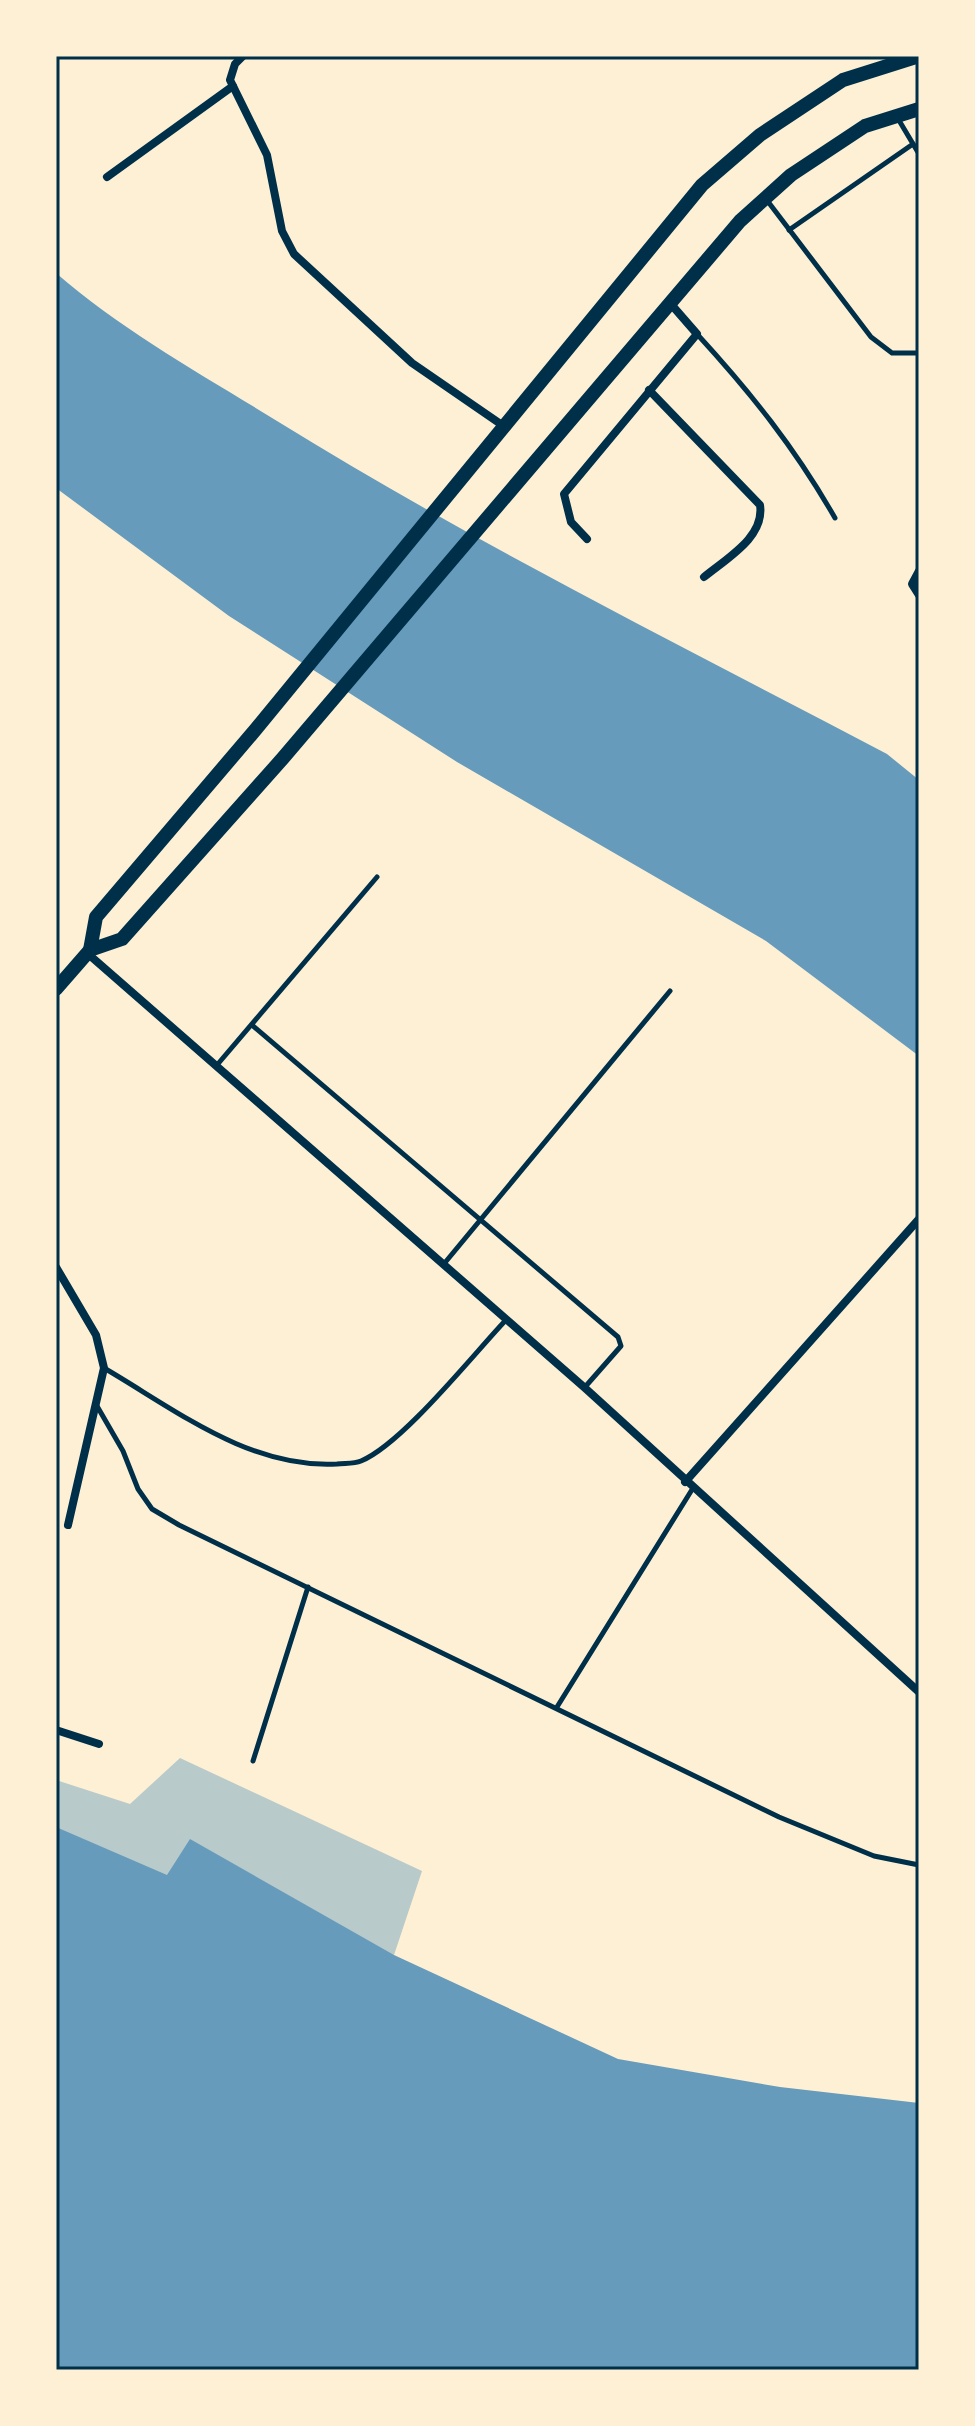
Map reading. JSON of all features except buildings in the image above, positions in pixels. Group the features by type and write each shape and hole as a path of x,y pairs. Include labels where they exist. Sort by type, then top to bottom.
{"main road":[{"path":"89,952 96,917 256,729 702,185 760,135 843,80 919,56"},
{"path":"56,989 89,952 122,939 500,506 740,221 791,175 865,126 919,109"}],"street":[{"path":"243,56 235,64 231,83 271,165 282,231 294,254 412,363 505,427"},
{"path":"107,177 231,83"},
{"path":"587,539 571,522 564,494 697,334 670,303"},
{"path":"649,390 760,505 762,517 757,531 704,577"},
{"path":"919,571 912,584 919,595"},
{"path":"89,952 505,1321 585,1388 919,1692"},
{"path":"689,1485 919,1219"},
{"path":"56,1267 96,1335 104,1368 68,1525"},
{"path":"56,1730 99,1744"}],"lane":[{"path":"897,116 919,154"},
{"path":"789,230 913,144"},
{"path":"766,198 871,337 892,353 919,353"},
{"path":"697,334 759,402 810,474 835,518"},
{"path":"217,1065 377,877"},
{"path":"442,1265 670,991"},
{"path":"252,1025 618,1337 621,1346 585,1388"},
{"path":"104,1368 219,1436 256,1453 317,1465 359,1463 384,1447 505,1321"},
{"path":"97,1406 123,1451 138,1489 152,1509 779,1817 874,1856 919,1865"},
{"path":"557,1707 689,1485"},
{"path":"253,1761 308,1587"}],"shaded area":[{"path":"180,1758 422,1871 394,1955 173,1895 56,1850 56,1780 130,1804"}],"water":[{"path":"56,273 108,314 163,351 351,466 579,593 887,754 919,780 919,1056 766,941 457,762 229,616 56,488"},
{"path":"56,1827 167,1875 190,1839 394,1955 618,2059 780,2087 919,2103 919,2370 56,2370"}]}
